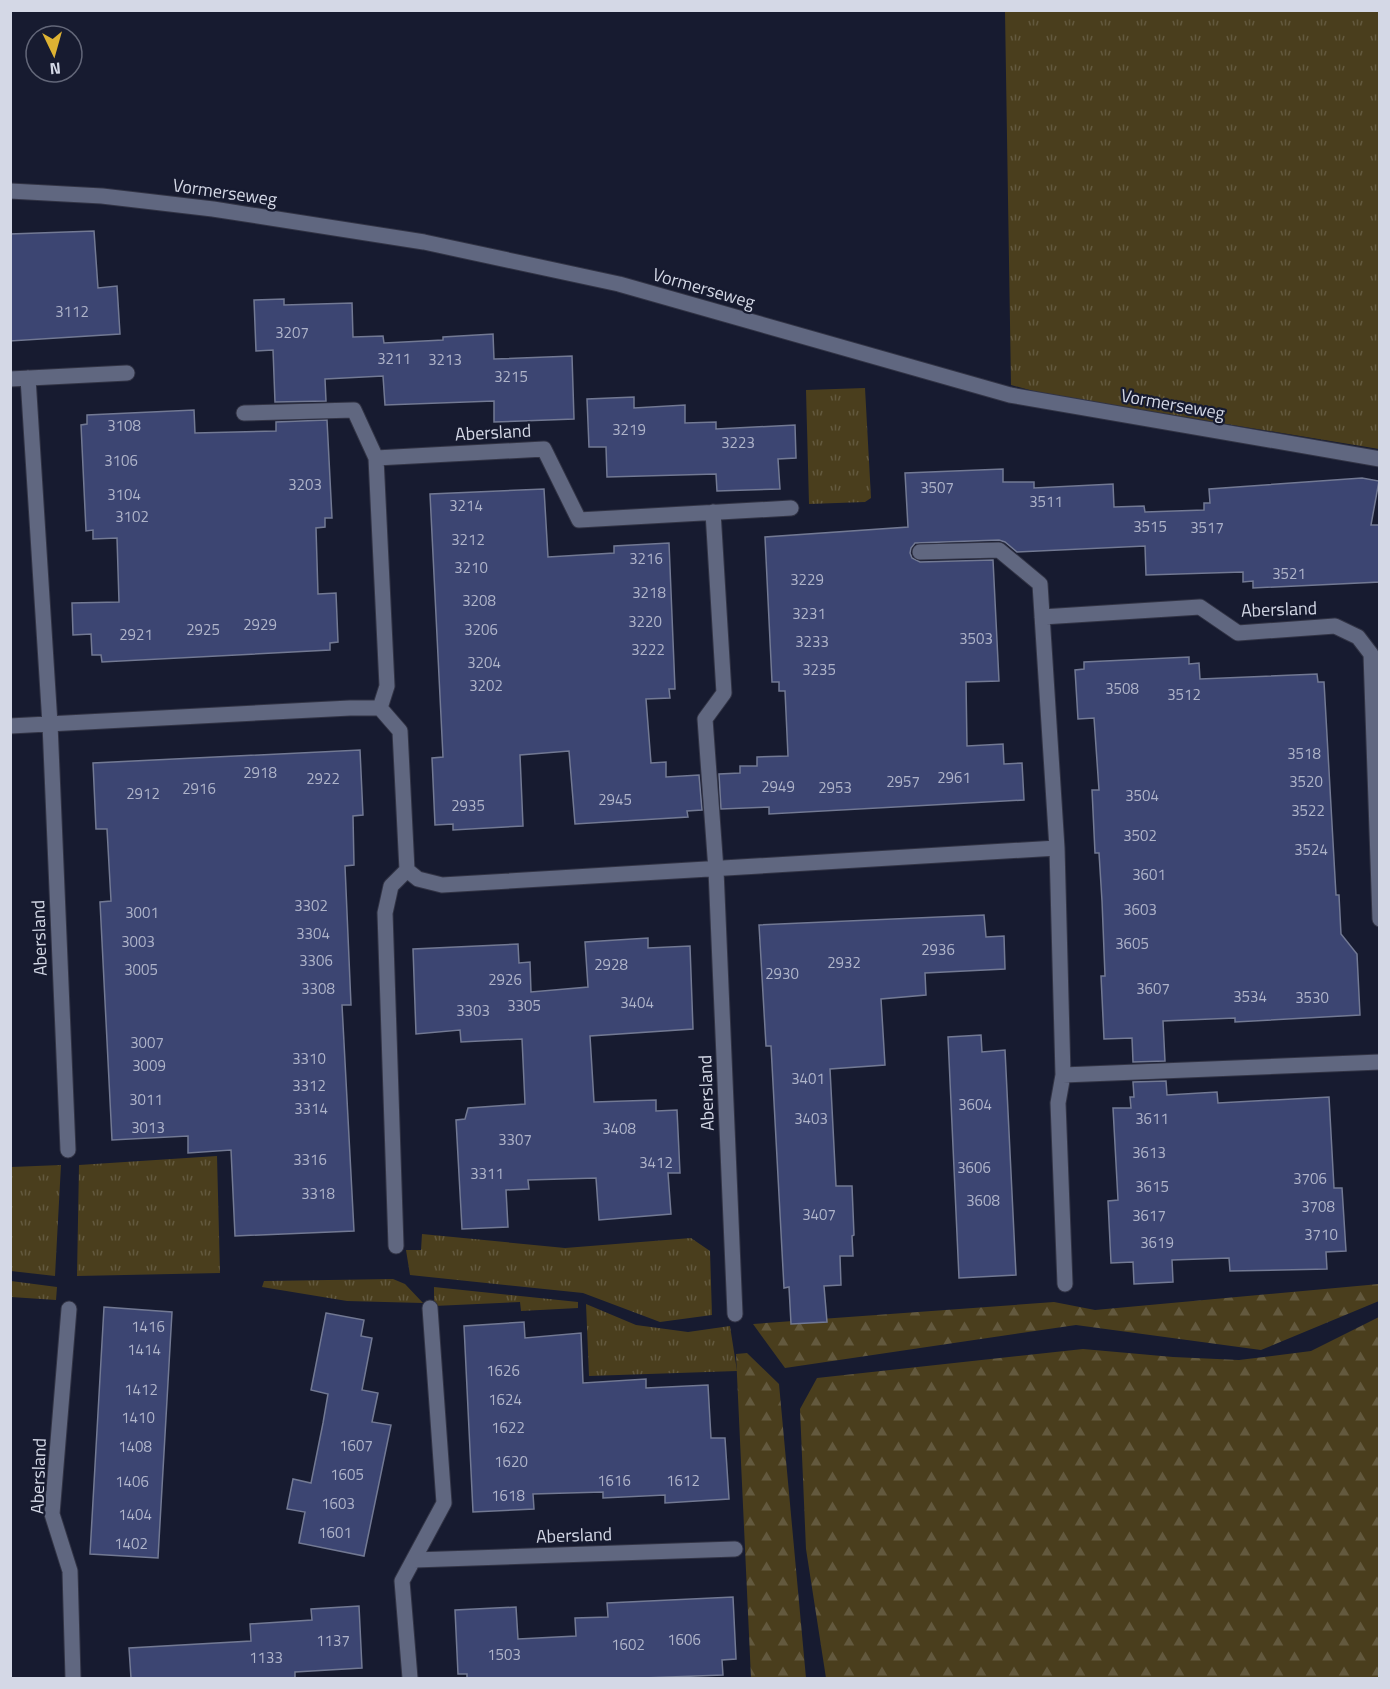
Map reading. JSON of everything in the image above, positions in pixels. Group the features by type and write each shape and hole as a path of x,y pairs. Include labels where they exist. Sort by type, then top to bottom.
{"street":[{"name":"Vormerseweg","path":"10,191 102,196 213,208 424,242 619,284 1010,395 1380,459"},
{"path":"10,379 127,373"},
{"name":"Abersland","path":"28,378 50,724 68,1150"},
{"path":"244,413 354,410 376,458 387,686 380,708"},
{"name":"Abersland","path":"376,458 544,449 579,520 791,508"},
{"name":"Abersland","path":"713,512 724,693 705,719 716,870 735,1314"},
{"path":"920,552 999,550 1040,584 1057,848 1064,1075 1058,1103 1065,1284"},
{"name":"Abersland","path":"1042,618 1200,607 1238,633 1335,626 1358,637 1375,654 1380,919"},
{"path":"10,726 380,708 400,730 407,870 418,879 442,885 1057,848"},
{"path":"396,1246 384,913 391,886 407,870"},
{"path":"1064,1075 1380,1062"},
{"path":"410,1678 402,1581 444,1503 430,1308"},
{"name":"Abersland","path":"69,1309 52,1514 70,1571 73,1678"},
{"name":"Abersland","path":"414,1560 735,1549"}],"green space":[{"path":"1005,11 1379,11 1379,449 1044,394 1011,385"},
{"path":"865,388 871,498 865,502 809,504 806,390"},
{"path":"217,1156 220,1273 77,1276 79,1165"},
{"path":"61,1165 55,1276 11,1271 11,1167"},
{"path":"422,1234 565,1248 691,1238 710,1251 712,1315 660,1322 583,1293 410,1275 406,1250 421,1250"},
{"path":"393,1279 405,1284 423,1303 347,1301 262,1287 264,1281"},
{"path":"11,1281 57,1287 56,1300 11,1297"},
{"path":"1379,1284 1379,1301 1261,1350 1076,1325 785,1368 753,1324 1054,1302 1095,1310"},
{"path":"434,1287 578,1302 578,1308 521,1311 520,1302 434,1306"},
{"path":"586,1304 636,1325 688,1332 730,1326 737,1371 589,1376"},
{"path":"1379,1317 1379,1678 826,1678 806,1549 800,1409 817,1378 1083,1349 1239,1360 1311,1351"},
{"path":"747,1353 779,1384 806,1678 751,1678 736,1354"}],"building":[{"path":"94,231 98,288 117,286 120,334 10,341 10,234"},
{"path":"284,299 284,305 352,303 353,337 383,336 384,343 443,340 443,337 493,334 494,359 572,356 574,419 494,422 494,401 385,405 383,376 325,379 326,401 275,402 273,350 256,351 254,300"},
{"path":"634,397 634,408 685,405 685,423 716,422 716,429 795,425 796,458 778,459 780,489 717,491 716,474 607,477 606,447 589,447 587,399"},
{"path":"194,410 195,433 276,431 276,422 327,420 332,518 325,518 325,527 316,528 318,594 336,593 338,642 330,643 330,650 102,662 101,655 92,655 91,634 73,635 72,603 119,602 117,538 93,539 93,530 86,531 81,425 87,424 87,415"},
{"path":"1003,469 1003,482 1034,482 1034,488 1113,484 1114,507 1144,506 1145,512 1204,510 1204,503 1210,503 1209,489 1362,478 1379,481 1371,525 1380,525 1380,582 1253,588 1253,581 1243,582 1243,572 1146,575 1145,546 1017,552 999,540 915,543 910,553 912,558 920,562 993,560 999,681 966,682 967,746 1003,744 1004,764 1022,763 1024,800 769,814 769,807 721,809 719,774 740,773 740,766 757,766 757,757 788,756 785,691 779,691 779,682 772,682 765,537 908,527 905,473"},
{"path":"544,489 548,557 614,553 614,546 669,543 675,689 669,689 670,698 646,699 651,763 666,762 666,777 699,775 702,810 687,811 688,817 575,824 569,751 520,755 523,826 453,830 453,824 435,825 432,758 443,757 430,494"},
{"path":"1189,657 1189,664 1199,663 1200,679 1317,674 1318,682 1324,682 1336,895 1339,895 1341,934 1357,954 1360,1015 1235,1022 1235,1018 1163,1021 1165,1061 1133,1062 1132,1038 1104,1039 1101,976 1105,976 1102,901 1099,853 1095,853 1092,790 1099,790 1094,718 1078,719 1075,670 1084,669 1084,662"},
{"path":"360,750 363,815 353,816 354,865 345,866 351,1005 342,1005 354,1231 235,1236 231,1150 188,1153 188,1136 112,1140 100,902 111,901 107,829 96,829 93,763"},
{"path":"984,915 986,937 1004,936 1005,969 925,973 926,995 881,999 885,1065 830,1069 836,1186 852,1186 853,1256 840,1256 841,1285 824,1286 827,1322 791,1324 789,1287 784,1288 771,1046 766,1046 759,925"},
{"path":"648,938 648,948 690,946 693,1029 590,1036 594,1102 656,1100 656,1111 677,1110 680,1173 668,1173 671,1214 599,1220 596,1178 528,1180 529,1189 506,1190 508,1227 462,1229 456,1120 465,1119 468,1108 525,1104 522,1039 461,1042 460,1030 416,1034 413,949 518,944 519,963 530,962 531,992 588,987 585,942"},
{"path":"981,1035 982,1052 1005,1050 1016,1275 959,1278 948,1037"},
{"path":"1166,1081 1167,1095 1217,1092 1218,1103 1329,1097 1334,1188 1342,1188 1346,1251 1326,1252 1327,1269 1230,1271 1229,1258 1172,1260 1173,1282 1134,1284 1133,1262 1111,1263 1108,1201 1118,1200 1113,1108 1131,1108 1130,1097 1134,1097 1133,1082"},
{"path":"104,1307 172,1312 158,1558 90,1554"},
{"path":"326,1313 364,1320 361,1336 372,1338 362,1390 378,1393 372,1422 391,1425 364,1556 299,1543 305,1512 287,1509 293,1479 311,1483 323,1423 328,1394 311,1390"},
{"path":"524,1322 525,1338 581,1333 583,1383 646,1379 646,1388 708,1385 711,1438 725,1438 729,1499 665,1503 665,1495 603,1498 603,1492 533,1494 534,1509 473,1512 464,1326"},
{"path":"733,1597 736,1659 722,1660 723,1675 642,1678 467,1678 467,1674 458,1674 455,1610 516,1607 518,1639 576,1636 575,1618 608,1617 607,1603"},
{"path":"359,1606 362,1668 295,1672 295,1678 131,1678 129,1648 251,1641 250,1624 312,1620 311,1609"}]}
